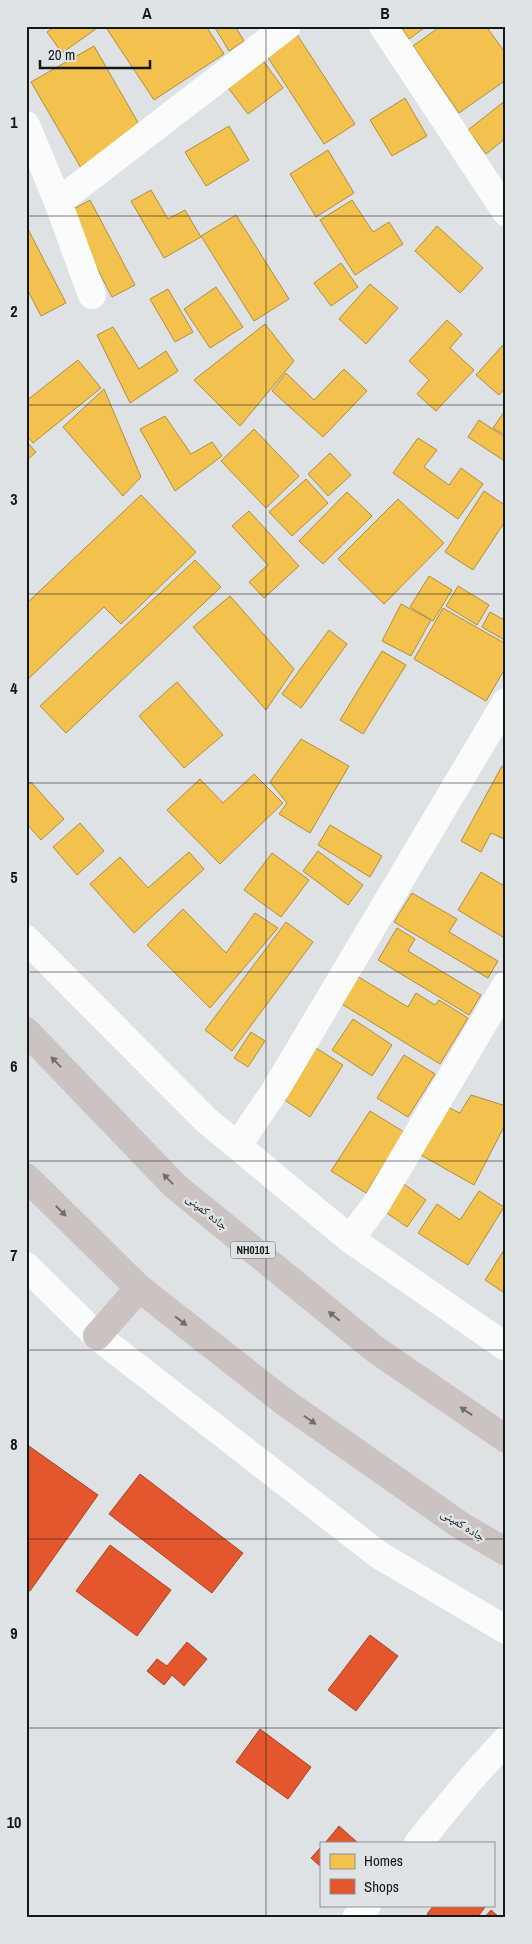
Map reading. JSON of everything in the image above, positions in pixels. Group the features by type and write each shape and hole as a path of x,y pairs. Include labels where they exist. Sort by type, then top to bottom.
{"highway":[{"name":"جاده کمپنی","path":"26,1031 175,1186 376,1350 506,1439"},
{"name":"جاده کمپنی","path":"26,1177 139,1288 283,1401 460,1525 506,1552"},
{"path":"97,1336 139,1288"}],"street":[{"path":"58,202 287,26"},
{"path":"383,26 506,212"},
{"path":"26,125 58,202 92,295"},
{"path":"238,1144 276,1089 506,702"},
{"path":"26,939 206,1120 238,1144 350,1239 506,1346"},
{"path":"350,1239 377,1204 506,985"},
{"path":"26,1266 97,1336 379,1555 506,1630"},
{"path":"419,1842 468,1782 506,1740"},
{"path":"356,1918 365,1906"}],"building: Homes":[{"path":"55,26 100,26 62,53 47,32"},
{"path":"105,26 206,26 224,54 154,100"},
{"path":"214,26 235,26 244,41 229,51"},
{"path":"400,26 427,26 409,39"},
{"path":"441,26 486,26 506,54 506,80 459,113 413,46"},
{"path":"296,33 355,124 324,144 265,53"},
{"path":"94,46 144,133 81,168 31,82"},
{"path":"259,55 283,88 248,114 223,81"},
{"path":"405,98 427,136 392,156 370,120"},
{"path":"506,100 506,138 486,154 468,130"},
{"path":"229,126 249,160 206,186 185,152"},
{"path":"328,150 354,193 316,217 290,174"},
{"path":"151,190 168,219 185,210 201,237 164,258 131,201"},
{"path":"90,200 135,285 112,297 68,212"},
{"path":"352,200 373,232 389,222 403,244 355,275 320,220"},
{"path":"236,215 289,299 254,321 201,236"},
{"path":"437,226 483,268 460,293 415,251"},
{"path":"29,231 66,303 41,316 26,287 26,233"},
{"path":"341,263 358,287 331,306 314,283"},
{"path":"370,284 398,308 366,344 339,319"},
{"path":"216,287 243,327 210,348 184,309"},
{"path":"168,289 193,332 175,342 150,299"},
{"path":"447,320 462,334 450,348 474,370 436,411 417,394 429,380 409,361"},
{"path":"265,324 294,361 240,426 194,380"},
{"path":"113,327 139,369 166,351 178,371 130,403 97,335"},
{"path":"503,345 506,347 506,387 499,395 476,375"},
{"path":"78,360 101,388 33,443 26,435 26,401"},
{"path":"344,369 367,391 323,437 272,391 286,373 314,400"},
{"path":"104,389 141,477 123,496 63,427"},
{"path":"504,412 506,414 506,436 493,428"},
{"path":"165,416 191,454 212,442 222,456 175,491 140,429"},
{"path":"479,420 506,438 506,462 468,437"},
{"path":"254,429 299,476 266,508 221,461"},
{"path":"418,438 437,450 424,467 449,485 461,468 483,484 458,519 393,473"},
{"path":"26,441 36,452 26,461"},
{"path":"330,453 351,475 328,496 308,474"},
{"path":"306,479 328,503 292,536 269,512"},
{"path":"484,491 506,506 506,520 473,570 445,552"},
{"path":"347,492 372,516 323,564 299,541"},
{"path":"141,495 196,552 121,624 104,607 26,681 26,604"},
{"path":"398,499 444,543 384,604 338,559"},
{"path":"249,511 299,566 264,598 249,582 268,565 232,526"},
{"path":"195,560 221,587 66,733 40,706"},
{"path":"429,576 452,590 433,621 410,607"},
{"path":"458,586 489,605 477,625 446,606"},
{"path":"230,596 294,669 266,710 193,627"},
{"path":"401,604 431,620 411,656 382,641"},
{"path":"443,608 506,644 506,667 486,701 414,659"},
{"path":"490,612 506,621 506,641 482,627"},
{"path":"329,630 347,644 301,708 282,694"},
{"path":"382,651 406,665 363,734 340,720"},
{"path":"177,682 223,735 184,768 139,716"},
{"path":"301,739 349,766 310,833 279,814 287,803 270,782"},
{"path":"502,766 506,768 506,835 504,839 491,833 481,852 461,841"},
{"path":"254,774 283,803 220,864 167,810 200,779 223,803"},
{"path":"31,782 64,819 41,840 26,823 26,786"},
{"path":"80,823 104,851 77,875 53,847"},
{"path":"330,825 382,856 370,877 318,845"},
{"path":"318,851 363,885 348,905 303,871"},
{"path":"189,852 204,869 134,933 90,884 120,857 148,888"},
{"path":"272,853 309,880 281,917 244,890"},
{"path":"481,872 506,887 506,939 458,910"},
{"path":"412,893 457,919 449,932 498,961 488,978 394,922"},
{"path":"183,909 226,953 255,913 278,928 210,1008 147,945"},
{"path":"286,922 313,942 232,1051 205,1030"},
{"path":"397,928 415,939 408,951 481,995 469,1015 378,960"},
{"path":"357,976 408,1007 416,993 435,1005 439,1000 468,1018 440,1064 340,1003"},
{"path":"353,1019 392,1045 372,1076 332,1050"},
{"path":"251,1032 265,1041 248,1067 234,1058"},
{"path":"316,1048 343,1065 310,1117 283,1099"},
{"path":"404,1055 435,1074 408,1117 377,1098"},
{"path":"471,1095 506,1106 506,1123 474,1185 419,1154 445,1106 460,1113"},
{"path":"370,1111 404,1132 366,1193 331,1171"},
{"path":"404,1184 426,1200 407,1227 384,1211"},
{"path":"479,1191 504,1207 468,1265 418,1233 437,1204 460,1220"},
{"path":"506,1247 506,1294 485,1280"}],"building: Shops":[{"path":"26,1444 98,1495 30,1591 26,1589"},
{"path":"140,1474 243,1553 212,1593 109,1514"},
{"path":"110,1545 171,1590 137,1636 76,1591"},
{"path":"370,1635 398,1656 356,1711 328,1690"},
{"path":"187,1642 207,1659 184,1686 172,1675 164,1685 147,1671 157,1659 167,1666"},
{"path":"260,1729 311,1767 288,1799 236,1762"},
{"path":"339,1826 357,1842 326,1842"},
{"path":"320,1848 320,1866 311,1858"},
{"path":"433,1906 485,1907 477,1918 432,1918 427,1914"},
{"path":"491,1910 500,1918 484,1918"}]}
